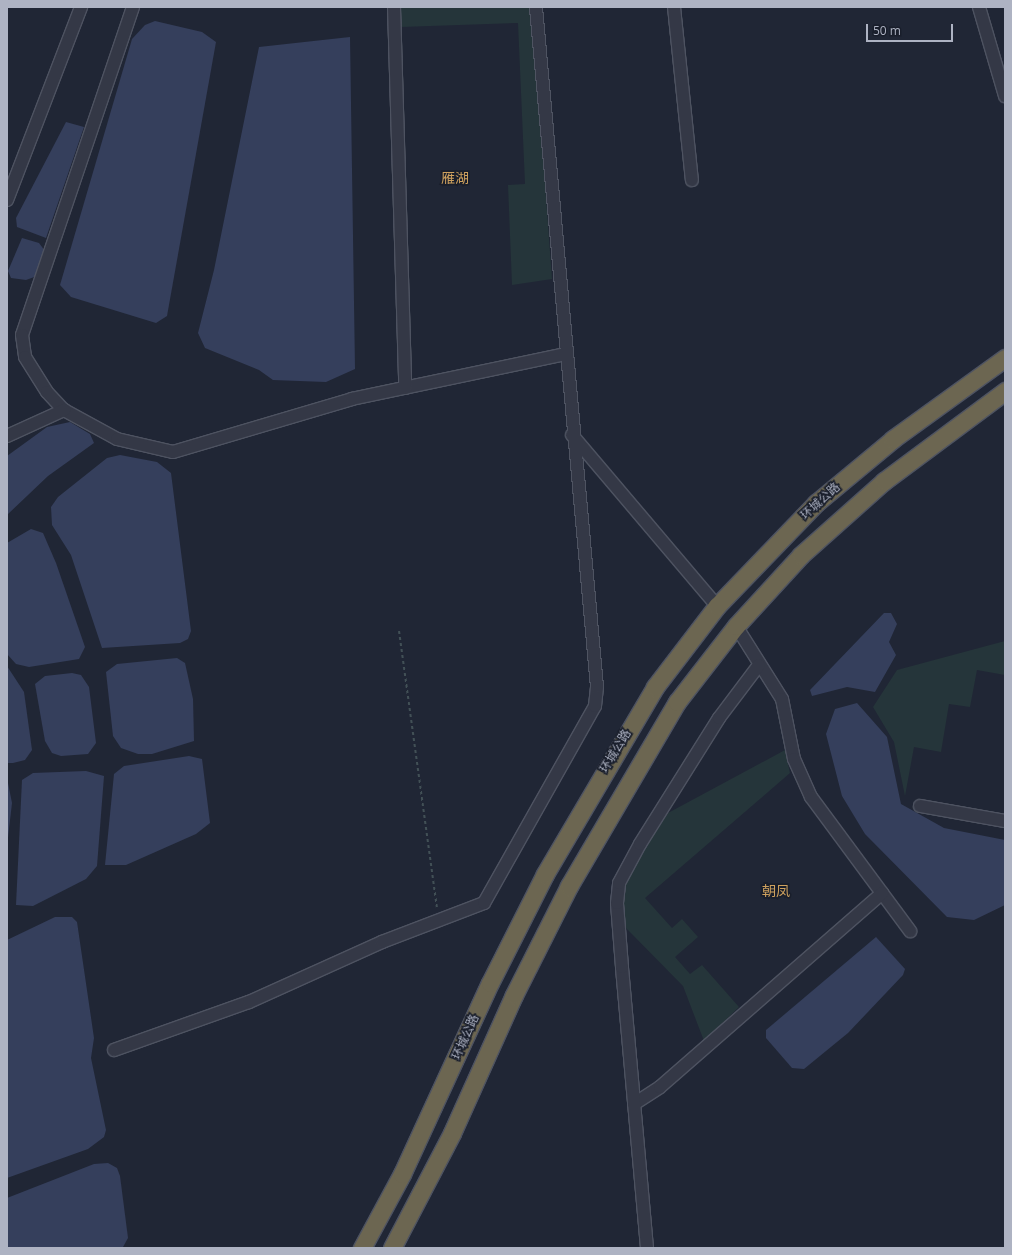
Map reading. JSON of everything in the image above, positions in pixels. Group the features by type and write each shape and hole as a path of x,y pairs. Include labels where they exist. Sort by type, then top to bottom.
{"highway":[{"name":"环城公路","path":"362,1248 402,1174 490,983 576,817 656,687 717,606 782,536 827,494 893,439 1005,358"},
{"path":"392,1248 452,1133 514,995 599,830 677,702 736,626 834,523 909,460 1005,390"}],"street":[{"path":"7,200 81,7"},
{"path":"133,7 22,334 25,357 47,392 64,410 117,439 173,452 352,399 566,354"},
{"path":"394,7 405,388"},
{"path":"114,1050 249,1002 484,902 596,702 536,7"},
{"path":"674,7 692,180"},
{"path":"979,7 1005,96"},
{"path":"7,436 64,410"},
{"path":"572,435 717,606"},
{"path":"736,626 759,665 782,699 794,759 808,792 910,931"},
{"path":"647,1248 617,903 619,883 640,844 719,718 759,665"},
{"path":"920,806 1005,821"},
{"path":"634,1104 660,1087 882,893"}],"path":[{"path":"398,630 439,920"}],"shaded area":[{"path":"401,7 532,7 552,279 512,285 508,185 525,184 518,23 401,27"},
{"path":"1005,641 1005,675 977,670 970,707 949,704 941,752 914,747 905,796 894,742 873,707 897,670"},
{"path":"785,750 790,773 645,898 672,928 682,919 698,937 675,957 690,974 702,965 739,1007 704,1041 683,986 623,925 622,895 627,875 668,813"}],"water":[{"path":"155,21 202,32 216,42 167,316 156,323 71,297 60,285 132,39 145,25"},
{"path":"350,37 355,369 326,382 273,380 259,370 205,348 198,333 214,270 259,47"},
{"path":"66,122 84,127 46,238 17,227 16,218"},
{"path":"22,238 39,243 45,251 37,276 26,280 11,278 8,271"},
{"path":"70,422 90,434 94,443 48,476 7,515 7,456 47,427"},
{"path":"120,455 157,462 171,473 191,631 188,639 180,643 102,648 71,555 52,525 51,507 58,497 107,458"},
{"path":"31,529 43,533 56,563 85,647 79,659 29,667 16,664 7,654 7,543"},
{"path":"884,613 891,613 897,624 889,642 896,655 875,692 847,687 812,696 810,690"},
{"path":"177,658 185,663 193,699 194,741 152,754 138,754 121,748 113,736 106,672 117,664"},
{"path":"7,666 24,692 32,750 25,760 13,763 7,763"},
{"path":"72,673 81,675 89,687 96,743 88,754 61,756 52,753 45,741 35,684 45,676"},
{"path":"857,703 887,737 901,804 944,828 1005,840 1005,905 974,920 947,917 865,834 842,796 826,734 835,709"},
{"path":"189,756 202,759 210,823 196,834 126,865 105,865 114,774 124,766"},
{"path":"86,771 104,776 97,866 86,879 33,906 16,905 22,780 33,773"},
{"path":"7,778 12,803 7,846"},
{"path":"55,917 72,917 77,922 94,1038 91,1058 106,1130 104,1137 88,1149 7,1178 7,940"},
{"path":"876,937 905,969 903,975 848,1033 804,1069 792,1068 766,1038 766,1030"},
{"path":"108,1163 117,1168 120,1176 128,1238 123,1247 7,1248 7,1198 94,1164"}],"district":[{"name":"雁湖","path":"455,178"},
{"name":"朝凤","path":"776,891"}]}
